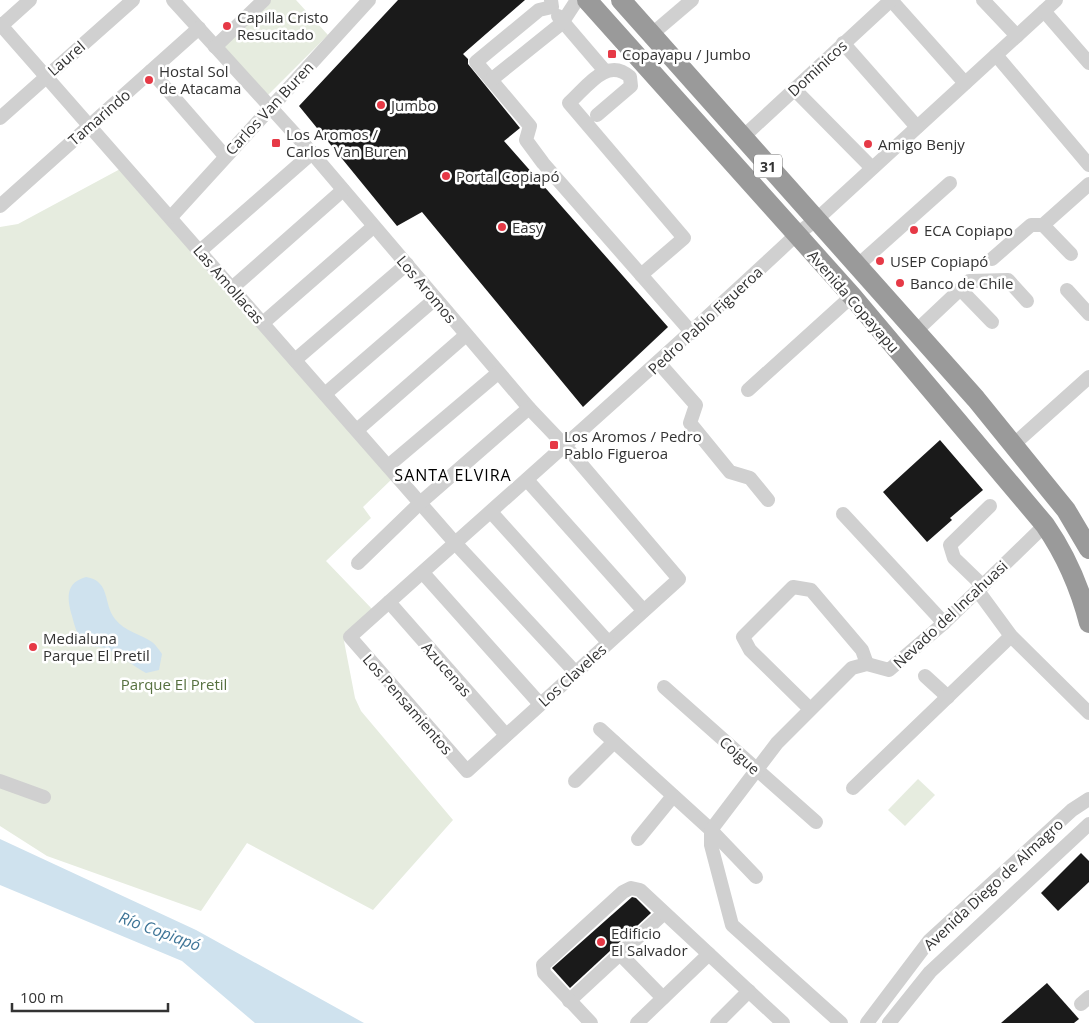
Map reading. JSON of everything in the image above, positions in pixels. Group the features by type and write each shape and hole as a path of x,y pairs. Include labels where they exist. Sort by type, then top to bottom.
{"highway":[{"name":"Avenida Copayapu","path":"621,0 976,399 1066,510 1089,549"},
{"name":"Avenida Copayapu","path":"583,1 702,128 852,296 1045,525 1064,557 1089,623"},
{"path":"702,128 721,112"}],"street":[{"path":"1,26 30,0"},
{"name":"Laurel","path":"0,118 133,0"},
{"name":"Los Aromos","path":"173,0 312,153 498,373 565,446 679,579"},
{"path":"215,47 264,0"},
{"name":"Carlos Van Buren","path":"171,217 368,0"},
{"path":"649,30 677,0"},
{"path":"649,30 692,0"},
{"path":"891,0 965,83"},
{"name":"Dominicos","path":"743,137 891,0"},
{"path":"983,0 1017,36"},
{"name":"Pedro Pablo Figueroa","path":"350,637 660,363 797,234 816,220 1056,0"},
{"path":"491,80 562,23 583,1"},
{"path":"604,71 562,23 554,2 539,10 476,62 530,126 526,140 543,163 692,333"},
{"path":"1044,11 1089,63"},
{"name":"Las Amollacas","path":"1,26 171,217 456,544 575,672"},
{"name":"Tamarindo","path":"0,206 199,28"},
{"path":"843,43 917,127"},
{"path":"996,55 1086,156"},
{"path":"597,115 631,86 630,77 622,70 615,68 604,71 569,103 684,238 641,275"},
{"path":"151,71 226,156"},
{"path":"794,89 872,168"},
{"path":"200,251 312,153"},
{"path":"857,266 950,182"},
{"path":"992,260 1031,225 1043,225 1089,184"},
{"path":"232,288 343,190"},
{"path":"1043,225 1071,254"},
{"path":"263,323 373,227"},
{"path":"295,360 407,264"},
{"path":"915,332 969,281 1008,280 1027,301"},
{"path":"960,289 992,322"},
{"path":"1067,290 1089,314"},
{"path":"748,390 852,296"},
{"path":"325,394 436,299"},
{"path":"357,430 466,335"},
{"path":"660,363 696,405 690,423 730,472 750,478 768,500"},
{"path":"388,466 498,373"},
{"path":"1013,445 1089,377"},
{"path":"358,563 420,503 529,408"},
{"path":"526,480 643,610"},
{"path":"990,506 950,545 954,558 980,589 1011,636 1089,713"},
{"path":"491,512 608,642"},
{"path":"843,514 944,623"},
{"name":"Nevado del Incahuasi","path":"867,664 889,670 944,623 1045,525"},
{"path":"423,573 540,704"},
{"name":"Los Claveles","path":"467,771 679,579"},
{"path":"810,709 750,650 743,637 794,587 811,590 862,650 867,664 852,668 777,743 711,830 711,845 732,925 841,1023"},
{"name":"Azucenas","path":"389,602 506,735"},
{"path":"853,788 1011,636"},
{"name":"Los Pensamientos","path":"350,637 467,771"},
{"path":"925,676 948,697"},
{"name":"Coigue","path":"664,686 816,822"},
{"path":"600,729 711,830 756,877"},
{"path":"575,781 614,742"},
{"path":"0,781 44,797"},
{"path":"638,839 673,796"},
{"name":"Avenida Diego de Almagro","path":"867,1023 917,955 951,920 1072,810 1089,799"},
{"name":"Avenida Diego de Almagro","path":"889,1023 930,972 1089,824"},
{"path":"591,1023 544,973 543,965 627,889 640,890 783,1023"},
{"path":"569,1001 664,913"},
{"path":"951,920 954,931 962,941"},
{"path":"620,954 663,998"},
{"path":"637,1023 709,954"},
{"path":"716,1023 749,991"}],"green space":[{"path":"267,0 296,0 328,35 267,96 219,45"},
{"name":"Parque El Pretil","path":"122,168 393,478 363,507 371,518 326,561 373,610 344,641 355,698 361,711 453,820 373,910 247,843 201,911 47,856 0,826 0,227 18,224"},
{"path":"918,779 935,795 905,826 888,810"}],"water":[{"path":"86,577 94,579 103,588 111,613 115,619 128,630 152,642 162,654 159,670 146,673 111,651 90,646 82,640 75,628 70,609 69,592 74,583"},
{"name":"Río Copiapó","path":"0,839 196,930 364,1023 255,1023 182,961 0,885"}],"building":[{"name":"Portal Copiapó","path":"398,0 525,0 463,54 468,59 468,64 520,128 504,141 668,327 583,407 422,212 397,226 299,106"},
{"path":"940,440 983,490 950,518 952,520 927,542 883,492"},
{"path":"1081,853 1089,861 1089,882 1058,911 1041,893"},
{"name":"Edificio El Salvador","path":"632,897 636,898 651,913 570,988 552,968"},
{"path":"1047,983 1079,1019 1074,1023 1001,1023"}],"place":[{"name":"Capilla Cristo Resucitado","path":"227,26"},
{"name":"Copayapu / Jumbo","path":"612,54"},
{"name":"Hostal Sol de Atacama","path":"149,80"},
{"name":"Jumbo","path":"381,105"},
{"name":"Los Aromos / Carlos Van Buren","path":"276,143"},
{"name":"Amigo Benjy","path":"868,144"},
{"name":"Portal Copiapó","path":"446,176"},
{"name":"Easy","path":"502,227"},
{"name":"ECA Copiapo","path":"914,230"},
{"name":"USEP Copiapó","path":"880,261"},
{"name":"Banco de Chile","path":"900,283"},
{"name":"Los Aromos / Pedro Pablo Figueroa","path":"554,445"},
{"name":"Medialuna Parque El Pretil","path":"33,647"},
{"name":"Edificio El Salvador","path":"601,942"}],"district":[{"name":"SANTA ELVIRA","path":"453,475"}]}
